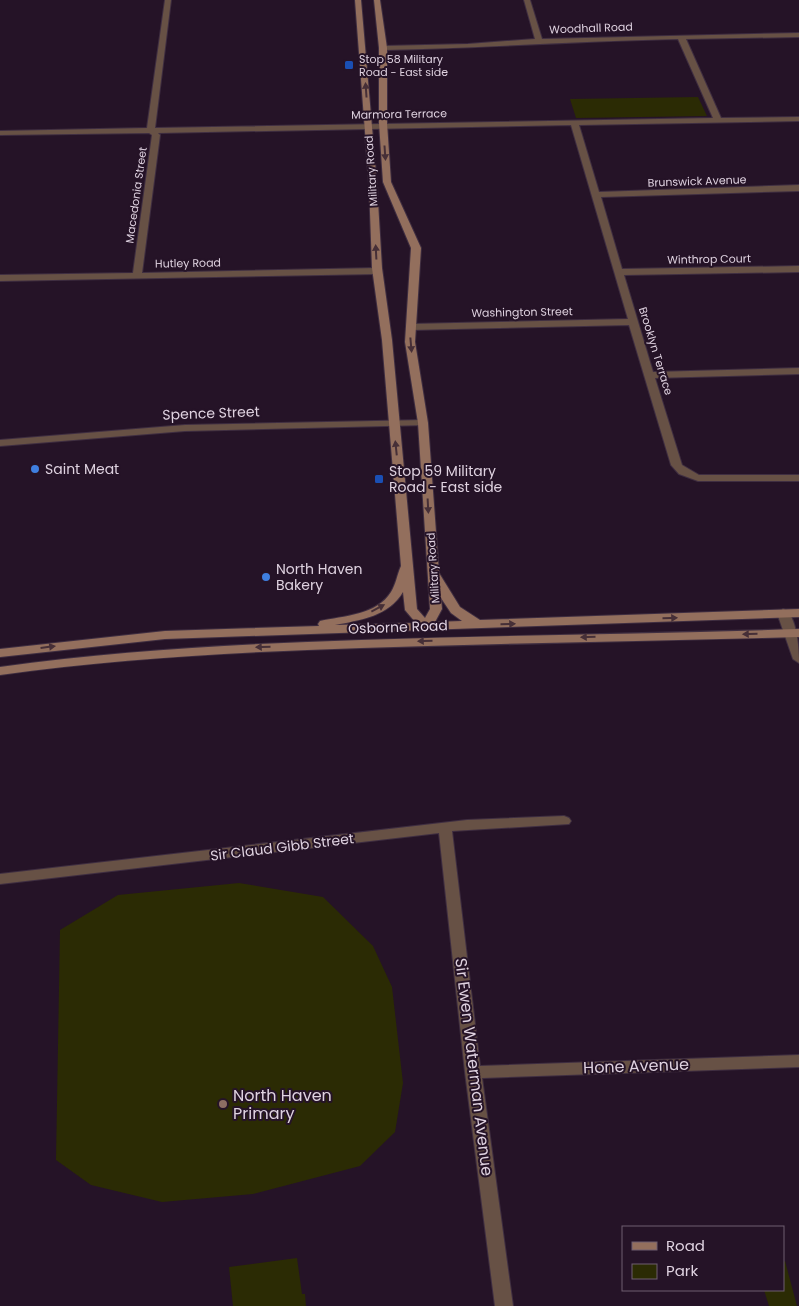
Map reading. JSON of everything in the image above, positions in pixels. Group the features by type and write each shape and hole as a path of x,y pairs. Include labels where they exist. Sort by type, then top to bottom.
{"street":[{"name":"Macedonia Street","path":"137,276 156,136 151,130 168,0"},
{"name":"Military Road","path":"358,0 369,126 377,271 387,340 411,610 426,627 436,609 423,423 410,342 416,248 387,182 383,48 377,0"},
{"path":"527,0 540,41"},
{"name":"Woodhall Road","path":"383,48 468,46 540,41 799,35"},
{"path":"681,37 718,120"},
{"name":"Marmora Terrace","path":"0,133 799,119"},
{"name":"Brooklyn Terrace","path":"574,123 676,464 680,470 688,475 711,479 799,478"},
{"name":"Brunswick Avenue","path":"595,195 799,188"},
{"name":"Winthrop Court","path":"619,272 799,269"},
{"name":"Hutley Road","path":"0,278 377,271"},
{"name":"Washington Street","path":"411,327 634,322"},
{"path":"650,375 799,371"},
{"name":"Spence Street","path":"0,442 185,428 423,423"},
{"path":"298,631 366,614 386,604 395,596 407,566"},
{"path":"432,567 456,612 464,619 482,625"},
{"path":"783,613 794,633 799,659"},
{"name":"Osborne Road","path":"1,654 165,635 799,613"},
{"path":"384,643 426,627 472,639"},
{"name":"Osborne Road","path":"0,671 138,654 472,639 794,633"},
{"path":"1,654 33,666"},
{"name":"Sir Claud Gibb Street","path":"0,879 467,825 564,821"},
{"name":"Sir Ewen Waterman Avenue","path":"445,828 473,1072 504,1306"},
{"name":"Hone Avenue","path":"473,1072 799,1061"}],"green space":[{"path":"698,97 707,116 576,118 570,99"},
{"path":"239,883 323,897 373,946 392,987 403,1083 395,1132 360,1166 253,1194 162,1202 91,1185 56,1160 60,930 118,895"},
{"path":"297,1258 302,1294 305,1294 306,1306 233,1306 229,1267"},
{"path":"784,1262 797,1306 769,1306 764,1291 784,1291"}],"place":[{"name":"Stop 58 Military Road - East side","path":"349,65"},
{"name":"Saint Meat","path":"35,469"},
{"name":"Stop 59 Military Road - East side","path":"379,479"},
{"name":"North Haven Bakery","path":"266,577"},
{"name":"North Haven Primary","path":"223,1104"}]}
